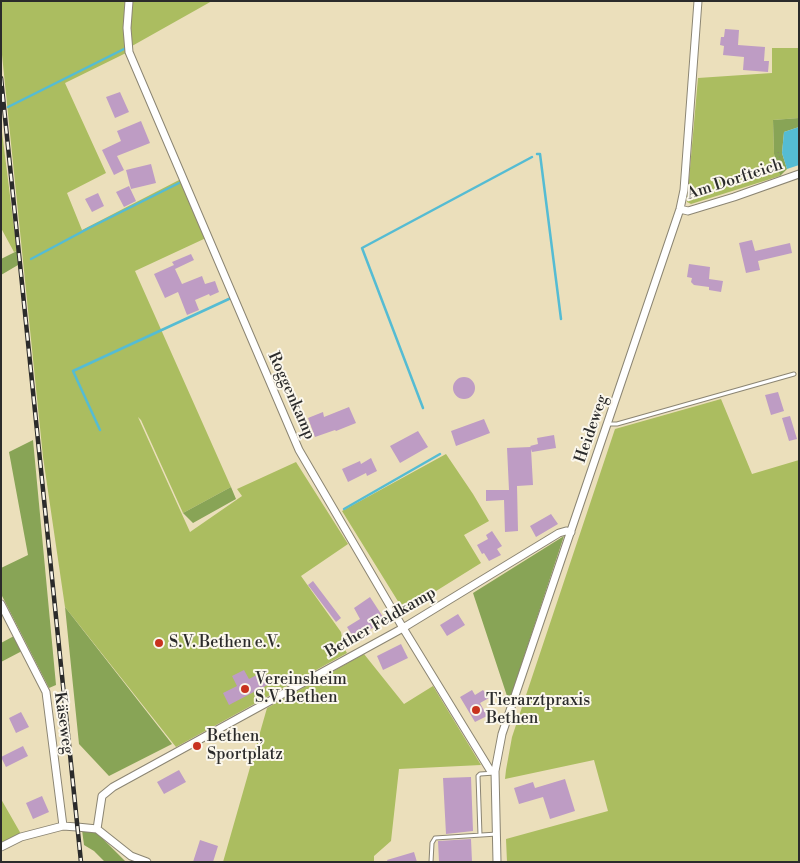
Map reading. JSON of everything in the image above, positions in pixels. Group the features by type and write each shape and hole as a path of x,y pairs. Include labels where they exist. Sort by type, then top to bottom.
{"street":[{"name":"Roggenkamp","path":"129,1 127,28 129,52 299,450 490,770 495,772"},
{"name":"Heideweg","path":"497,862 495,772 502,734 680,209 684,190 698,1"},
{"name":"Am Dorfteich","path":"680,209 688,211 799,174"},
{"name":"Bether Feldkamp","path":"97,829 102,796 113,787 404,628 559,533 572,532"},
{"name":"Käseweg","path":"1,604 46,692 63,826"},
{"path":"1,847 21,837 63,826 78,826 97,829 131,856 147,862"}],"lane":[{"path":"608,424 617,424 794,374"},
{"path":"176,747 186,748"},
{"path":"480,835 478,776 495,772"},
{"path":"431,862 432,843 435,838 497,834"}],"path":[{"path":"778,152 786,178"}],"green space":[{"path":"1,1 125,1 124,28 126,53 65,83 106,173 67,193 82,230 181,179 206,238 135,271 231,487 183,513 138,417 190,532 242,496 237,489 296,462 348,544 301,576 341,632 344,648 347,653 176,747 65,607 43,457 1,45"},
{"path":"132,1 212,1 132,46"},
{"path":"772,48 799,48 799,118 773,120 774,154 780,176 691,204 687,202 698,78 772,73"},
{"path":"799,118 799,127 784,132 782,153 787,169 780,176 774,154 773,120"},
{"path":"1,124 17,251 14,252 1,228"},
{"path":"17,251 18,265 1,275 1,259"},
{"path":"721,399 752,474 799,460 799,862 507,862 506,839 608,811 594,760 505,779 512,737 615,429"},
{"path":"33,440 56,685 49,688 1,594 1,568 28,555 9,452"},
{"path":"446,454 489,521 464,535 481,563 404,611 342,511"},
{"path":"231,487 236,499 193,523 183,513"},
{"path":"564,536 509,702 473,593"},
{"path":"65,607 172,744 109,776 79,744"},
{"path":"14,636 22,651 1,662 1,643"},
{"path":"364,654 404,704 433,686 481,765 399,769 391,841 374,856 374,862 223,862 267,708"},
{"path":"1,799 21,834 1,844"},
{"path":"82,830 97,833 126,862 105,862 94,851 84,845"}],"water":[{"path":"799,127 799,165 787,169 782,153 784,132"}],"building":[{"path":"725,29 739,30 738,45 765,47 764,61 769,61 768,72 743,70 744,57 723,55 724,46 720,45"},
{"path":"120,92 129,112 115,118 106,97"},
{"path":"141,121 150,143 117,156 124,170 114,175 102,150 121,141 117,131"},
{"path":"151,164 156,183 131,189 126,170"},
{"path":"129,186 136,201 124,207 116,192"},
{"path":"98,193 104,206 92,212 85,199"},
{"path":"752,240 755,251 790,243 792,253 758,261 760,270 746,273 739,243"},
{"path":"191,254 194,260 175,269 182,284 202,276 205,284 215,281 219,292 195,300 199,310 187,315 178,292 165,298 154,274 174,265 172,262"},
{"path":"689,264 710,267 709,279 723,281 721,292 709,290 709,287 694,285 691,282 692,278 687,277"},
{"path":"460,377 468,377 475,384 475,392 468,399 460,399 453,392 453,384"},
{"path":"778,392 784,411 771,415 765,395"},
{"path":"349,407 356,423 315,437 308,418 323,412 324,417"},
{"path":"790,416 797,439 789,441 782,418"},
{"path":"484,419 490,433 456,446 451,431"},
{"path":"418,431 428,447 400,463 390,446"},
{"path":"554,435 556,448 532,452 531,449 533,485 517,486 518,531 505,532 504,500 486,501 486,490 509,490 507,448 531,447 538,444 537,438"},
{"path":"371,458 377,471 367,476 366,473 348,482 342,469 360,461 361,464"},
{"path":"551,514 558,524 536,537 530,526"},
{"path":"492,531 502,546 497,549 501,555 489,561 477,545 488,539 486,535"},
{"path":"313,581 341,618 336,622 308,585"},
{"path":"370,597 385,620 365,633 367,637 357,643 347,627 360,619 354,608"},
{"path":"458,614 465,625 447,636 440,625"},
{"path":"401,644 408,658 383,670 377,656"},
{"name":"Vereinsheim S.V. Bethen","path":"244,670 249,679 264,671 271,683 229,705 223,693 237,686 232,676"},
{"name":"Tierarztpraxis Bethen","path":"472,690 475,695 483,690 489,698 480,703 487,716 475,722 460,697"},
{"path":"21,712 29,727 16,733 9,718"},
{"path":"23,746 28,756 6,767 1,757"},
{"path":"179,770 186,782 164,794 157,782"},
{"path":"471,777 473,831 446,834 443,778"},
{"path":"565,779 575,811 550,819 543,797 519,804 514,788 533,782 535,788"},
{"path":"42,796 49,812 33,819 26,803"},
{"path":"471,839 472,862 439,862 438,841"},
{"path":"200,840 218,846 213,862 193,862"},
{"path":"414,852 417,862 388,862 387,860"}],"waterway":[{"path":"8,107 126,48"},
{"path":"537,154 540,154 561,319"},
{"path":"423,408 362,248 532,157"},
{"path":"31,259 179,183"},
{"path":"100,430 73,371 231,298"},
{"path":"344,509 440,454"}],"railway":[{"path":"1,78 81,862"}],"place":[{"name":"S.V. Bethen e.V.","path":"159,643"},
{"name":"Vereinsheim S.V. Bethen","path":"245,689"},
{"name":"Tierarztpraxis Bethen","path":"476,710"},
{"name":"Bethen, Sportplatz","path":"197,746"}]}
